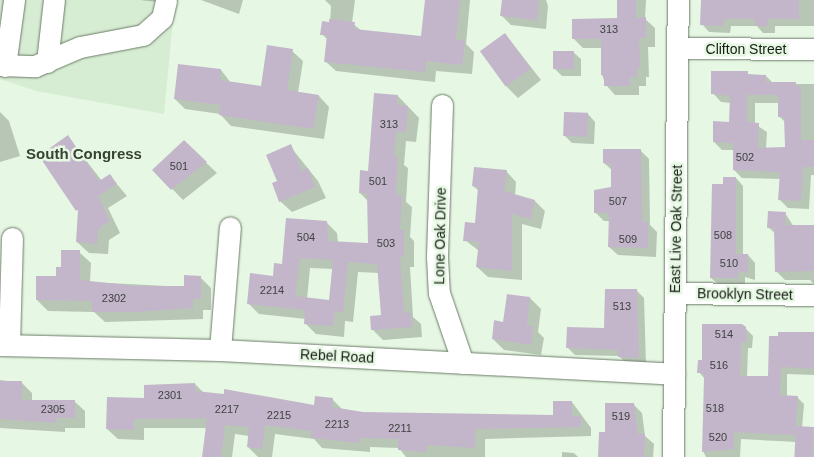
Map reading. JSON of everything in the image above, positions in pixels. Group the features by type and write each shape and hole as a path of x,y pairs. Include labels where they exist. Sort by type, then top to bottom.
{"street":[{"path":"14,0 2,66 35,66 80,47 143,35 162,18 166,0"},
{"path":"47,62 54,0"},
{"name":"East Live Oak Street","path":"673,457 678,0"},
{"name":"Clifton Street","path":"678,48 814,49"},
{"name":"Lone Oak Drive","path":"442,105 437,257 439,293 463,363"},
{"path":"220,350 230,227"},
{"path":"5,345 12,238"},
{"name":"Brooklyn Street","path":"676,293 814,295"},
{"name":"Rebel Road","path":"5,345 220,350 674,374"}],"shaded area":[{"path":"0,0 175,0 164,114 36,91 0,79"}],"building":[{"path":"425,0 460,0 456,40 465,41 462,65 426,61 425,72 324,62 327,35 320,35 322,21 329,22 329,19 355,22 354,29 421,36"},
{"path":"502,0 539,0 537,20 500,16"},
{"path":"617,0 636,0 636,18 646,17 646,38 639,38 640,68 637,68 637,77 630,77 630,86 604,86 604,75 601,75 601,39 572,39 572,19 617,18"},
{"path":"701,0 799,0 799,19 768,19 768,26 755,26 755,19 724,19 723,26 700,25"},
{"path":"505,33 531,69 506,87 480,51"},
{"path":"267,45 293,49 287,90 319,95 313,129 219,115 220,105 174,99 178,64 221,69 220,80 261,86"},
{"path":"553,51 574,51 574,69 553,69"},
{"path":"711,71 748,71 748,74 766,75 766,82 796,82 796,86 801,86 801,140 814,140 814,167 803,167 801,201 778,200 780,172 733,170 733,143 713,142 713,121 729,122 730,96 711,94","holes":["747,95 778,95 778,117 784,117 785,147 758,148 759,123 747,122"]},
{"path":"374,93 398,95 397,105 408,106 406,132 396,131 394,156 398,157 396,195 402,195 400,230 404,230 404,257 400,257 404,313 411,312 412,327 371,330 370,316 381,315 377,264 348,262 343,312 335,311 333,326 304,324 305,310 247,304 250,273 273,276 274,263 282,264 286,218 327,221 328,241 368,243 367,193 359,193 360,170 368,171","holes":["300,258 333,260 329,300 295,296"]},
{"path":"564,112 588,113 587,137 563,136"},
{"path":"68,135 99,181 110,174 117,184 98,196 110,221 98,229 97,244 76,242 78,210 76,211 39,156"},
{"path":"184,140 207,162 171,190 152,170"},
{"path":"291,144 302,171 308,168 315,187 279,202 272,183 277,181 266,155"},
{"path":"603,149 641,149 642,221 648,222 648,248 608,247 609,213 594,213 594,190 611,187 611,164 603,163"},
{"path":"474,167 507,170 504,191 535,200 530,219 512,214 512,271 476,267 479,242 463,241 465,222 475,223 478,187 472,186"},
{"path":"723,177 736,177 736,254 748,254 748,273 738,271 738,278 710,278 712,184 723,184"},
{"path":"768,211 786,212 785,225 814,225 814,271 775,272 774,228 767,228"},
{"path":"61,250 80,250 80,280 136,286 184,286 184,275 201,276 201,299 193,299 193,308 136,312 92,312 92,301 36,300 36,276 56,276 56,267 61,267"},
{"path":"605,289 637,289 639,358 618,357 618,350 566,348 567,327 604,328"},
{"path":"507,294 530,297 527,325 533,326 531,345 492,339 494,320 503,322"},
{"path":"702,324 742,324 746,327 746,342 741,342 740,376 768,376 769,336 778,336 778,332 814,332 814,369 781,367 780,395 798,396 795,435 734,432 734,449 702,452 704,378 703,373 697,373 698,360 702,360"},
{"path":"0,381 22,381 22,400 75,400 75,418 56,418 56,423 0,419"},
{"path":"195,383 195,391 224,394 224,389 314,405 315,396 333,398 332,407 363,412 553,415 553,401 572,401 572,416 581,417 581,427 475,429 475,448 427,445 427,452 398,450 398,439 360,438 360,443 311,438 311,431 265,425 262,449 247,447 249,427 225,425 221,457 202,457 207,418 134,419 134,430 106,429 107,397 144,398 144,385"},
{"path":"605,403 634,403 638,434 645,434 644,457 598,457 599,432 605,432"},
{"path":"796,426 814,427 812,457 794,457"}],"district":[{"name":"South Congress","path":"84,154"}]}
